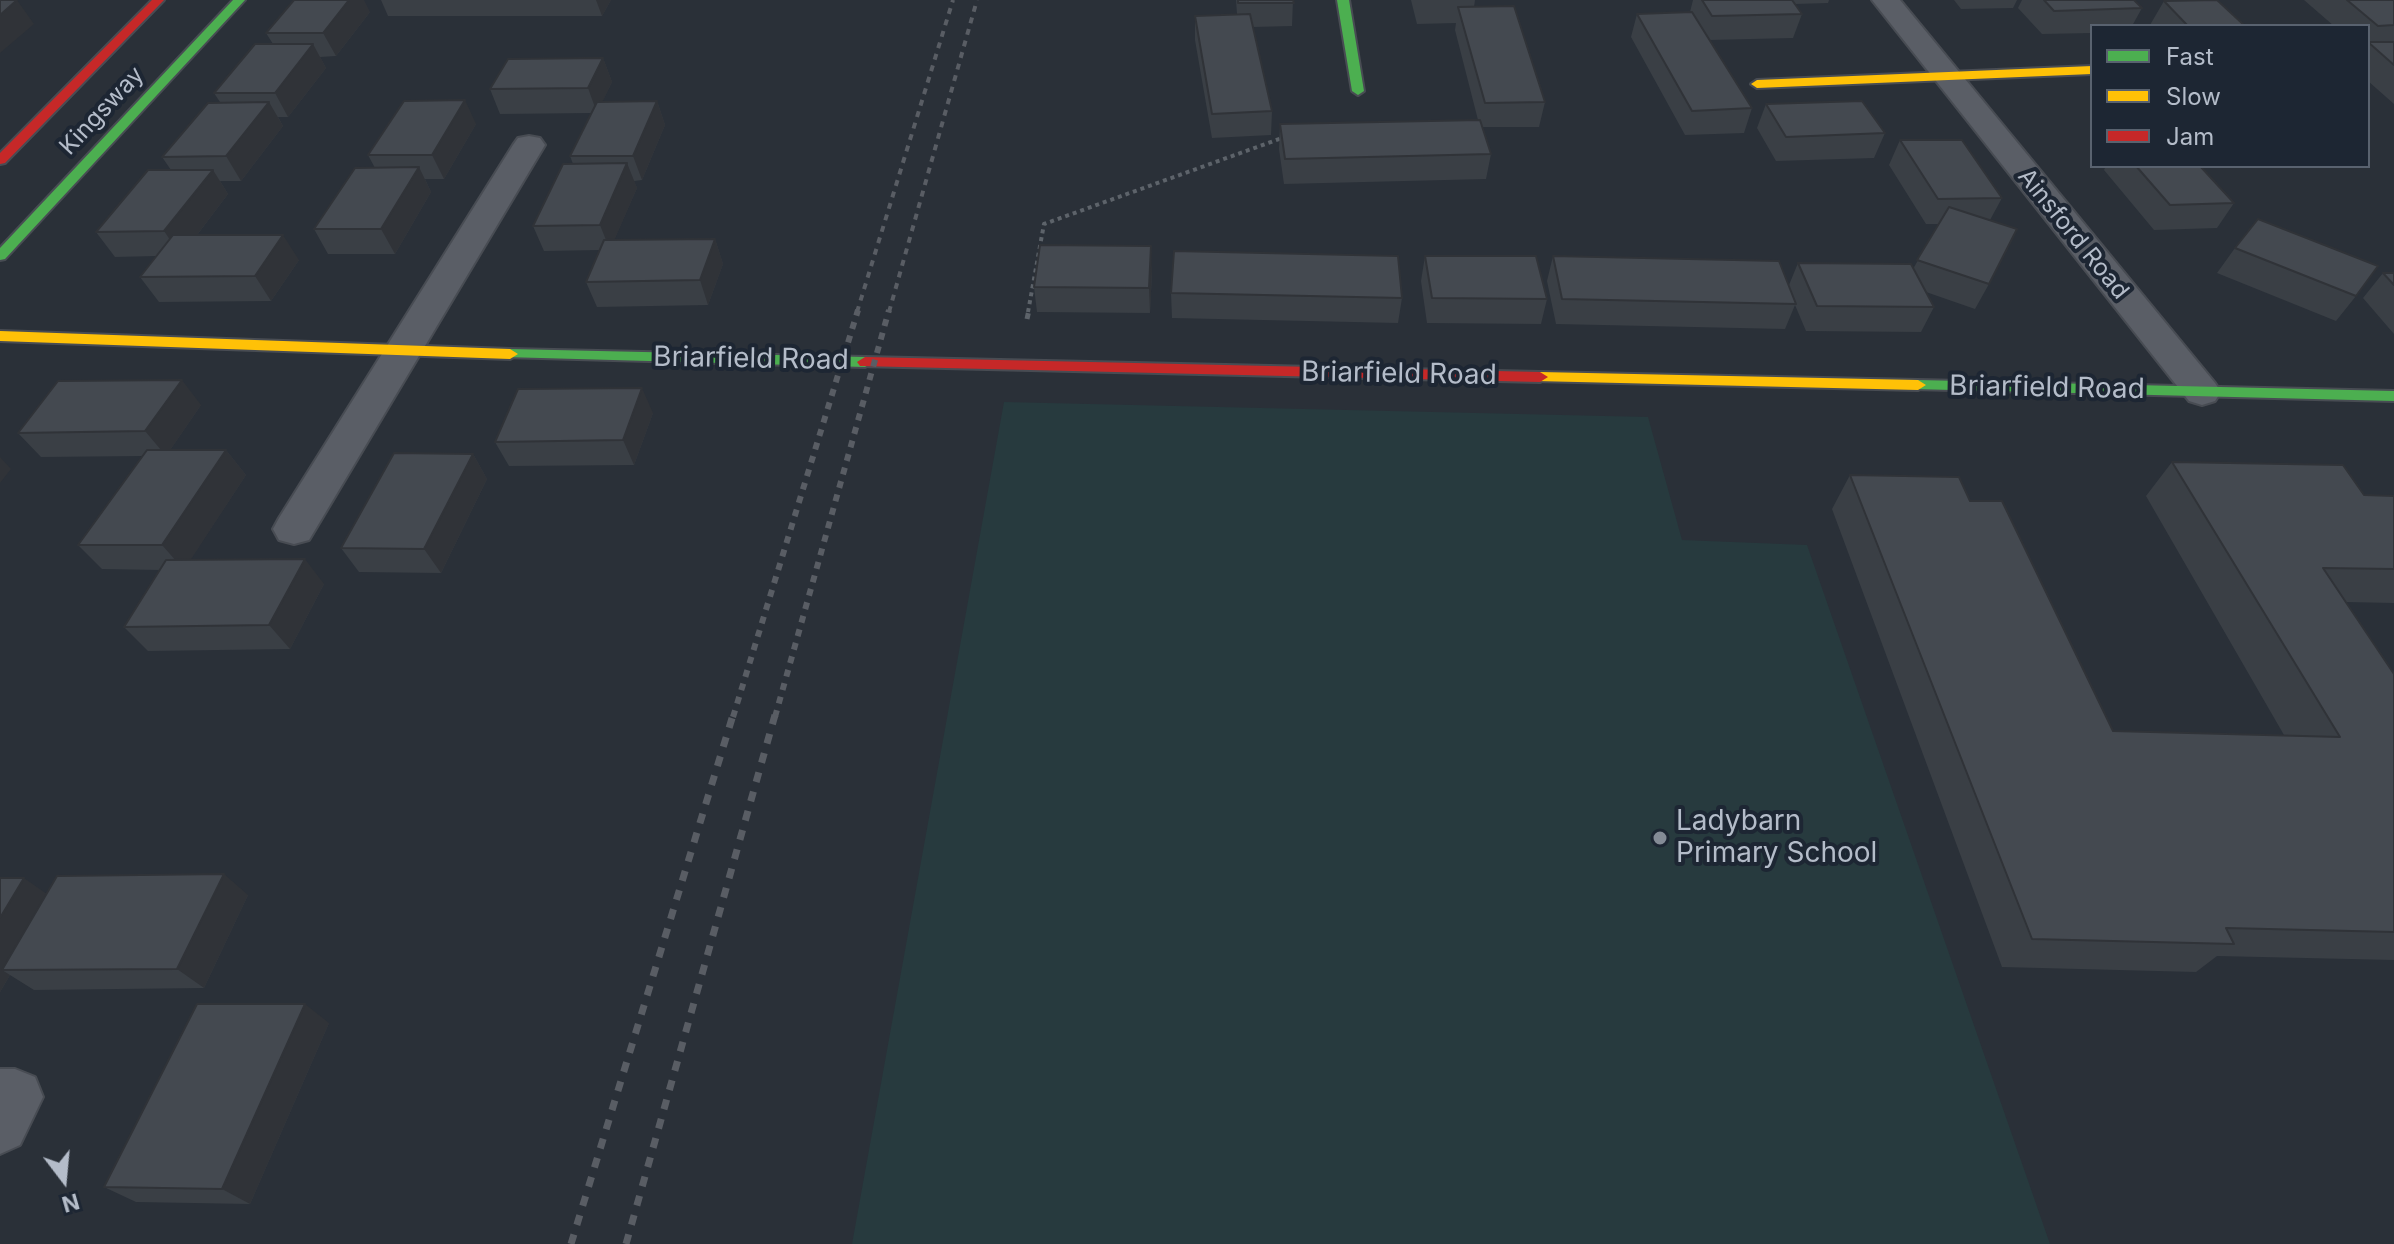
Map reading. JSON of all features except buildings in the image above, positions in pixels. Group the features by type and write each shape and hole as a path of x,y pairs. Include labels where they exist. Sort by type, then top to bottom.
{"main road":[{"name":"Kingsway","path":"0,160 158,0"},
{"name":"Kingsway","path":"0,256 239,0"},
{"path":"1343,0 1358,91"},
{"path":"1757,84 2090,70"},
{"name":"Briarfield Road","path":"0,336 404,352 2394,396"}],"street":[{"name":"Ainsford Road","path":"1886,0 1944,76 2202,392"},
{"path":"294,529 529,145"},
{"path":"0,1097 15,1097 0,1125"}],"path":[{"path":"1018,365 1044,224 1272,144 1358,91"}],"green space":[{"name":"Ladybarn Primary School","path":"1004,402 1648,417 1682,540 1807,545 2050,1244 852,1244"}],"railway":[{"path":"857,312 953,0"},
{"path":"889,312 977,0"},
{"path":"733,717 858,310"},
{"path":"775,717 889,310"},
{"path":"571,1244 733,715"},
{"path":"626,1244 775,715"}],"traffic: fast":[{"path":"0,256 239,0"},
{"path":"1343,0 1358,91"},
{"path":"510,354 865,362"},
{"path":"1918,385 2394,396"}],"traffic: slow":[{"path":"1757,84 2090,70"},
{"path":"0,336 510,354"},
{"path":"1540,377 1918,385"}],"traffic: jam":[{"path":"0,160 158,0"},
{"path":"865,362 1540,377"}],"place":[{"name":"Ladybarn Primary School","path":"1660,838"}]}
